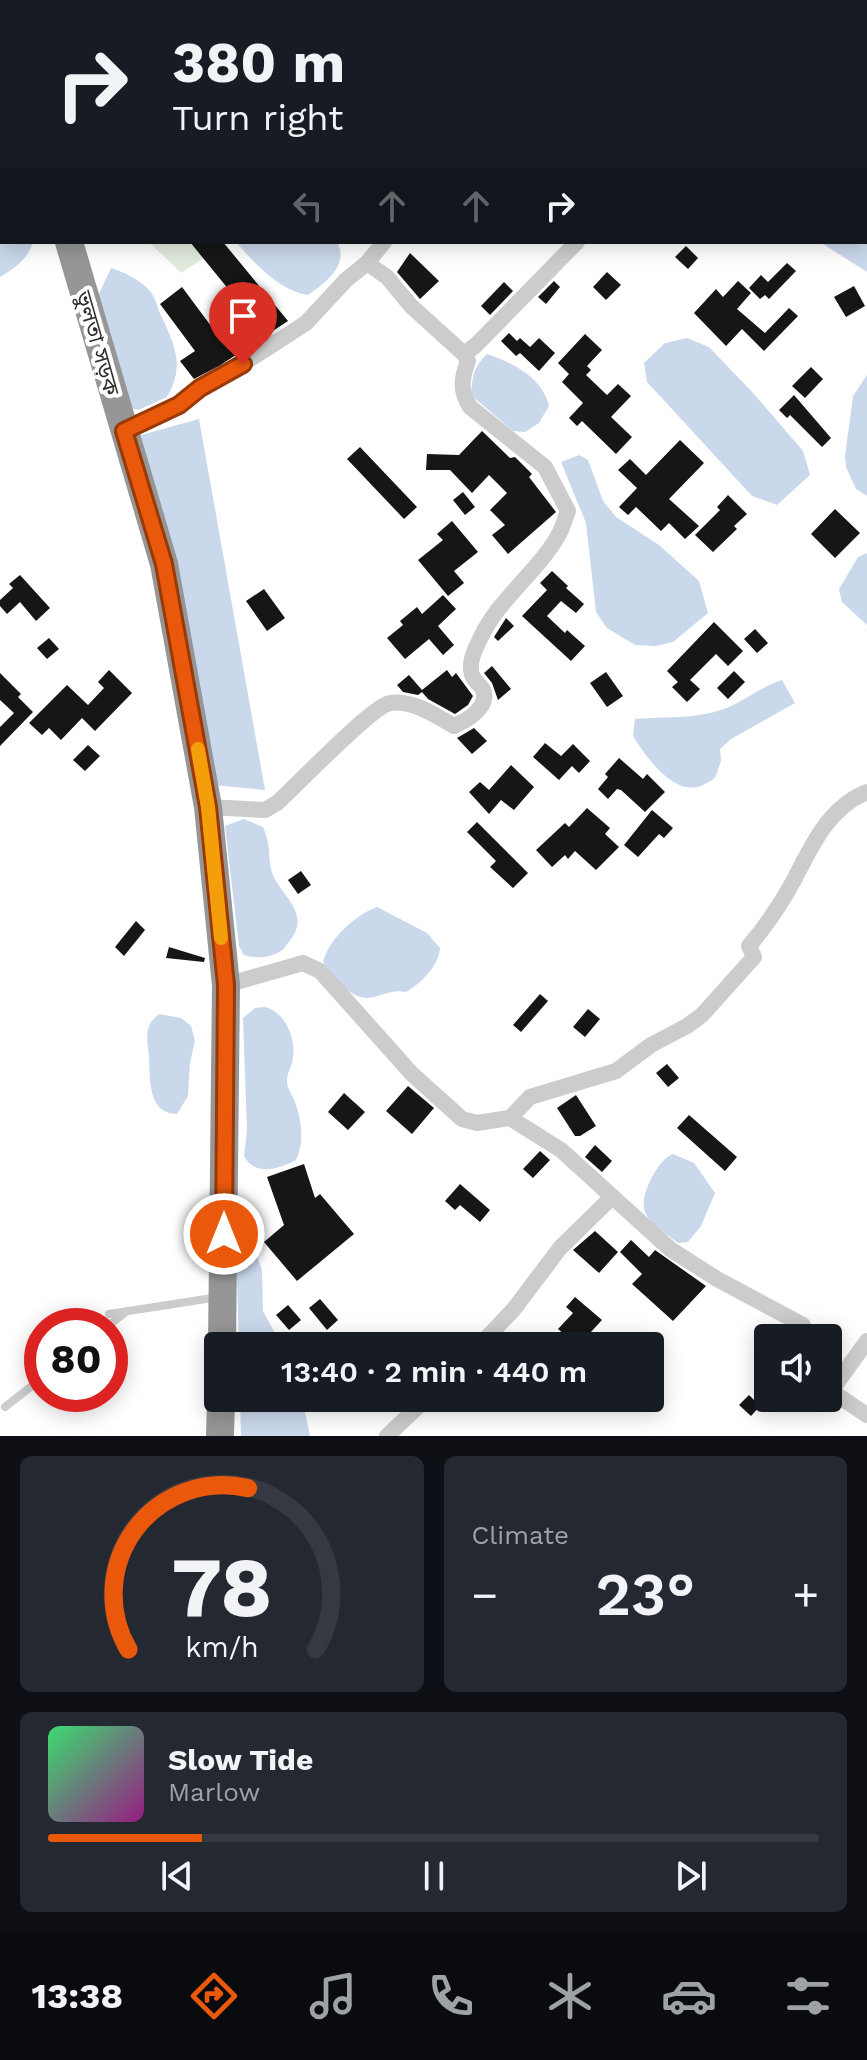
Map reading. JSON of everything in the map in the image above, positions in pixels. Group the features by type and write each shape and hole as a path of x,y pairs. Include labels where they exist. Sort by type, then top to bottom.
{"highway":[{"name":"ভুলতা সড়ক","path":"70,244 164,564 208,807 226,985 222,1332"},
{"path":"220,1436 221,1412"}],"street":[{"path":"124,431 179,405 200,388 306,323 382,244"},
{"path":"464,354 575,244"},
{"path":"208,807 265,810 277,803 363,721 385,705 416,705 454,726 466,721 478,710 484,698 484,691 472,676 472,656 483,632 496,611 558,536 568,511 545,467 470,407 462,394 463,374 468,361 464,354 411,306 387,277 367,263"},
{"path":"226,985 303,963 320,971 412,1074 462,1119 477,1123 510,1118 530,1097 616,1071 651,1045 702,1015 754,957 749,945 766,925 817,835 855,796 867,792"},
{"path":"510,1118 561,1150 670,1249 717,1279 801,1324"},
{"path":"492,1332 514,1309 560,1248 612,1197"},
{"path":"842,1374 867,1341"},
{"path":"842,1398 867,1415"},
{"path":"387,1436 412,1412"}],"lane":[{"path":"128,1311 223,1296"},
{"path":"5,1407 24,1392"}],"green space":[{"path":"151,244 201,244 211,253 181,273"}],"water":[{"path":"0,244 32,244 20,262 0,277"},
{"path":"238,244 338,244 340,250 334,273 308,295 287,288 259,267"},
{"path":"823,244 867,244 867,272"},
{"path":"111,268 136,280 151,292 176,355 176,375 167,397 138,410 130,408 96,300"},
{"path":"687,338 709,347 803,451 810,475 777,505 752,496 647,382 644,363 665,343"},
{"path":"487,354 525,372 545,396 549,406 539,423 525,432 513,431 471,395 474,372"},
{"path":"867,375 867,496 856,489 846,467 845,456 853,396"},
{"path":"199,419 265,790 214,785 141,435"},
{"path":"579,455 588,460 603,501 616,517 659,545 699,581 708,613 673,642 656,646 635,645 607,628 596,612 586,523 561,462"},
{"path":"867,553 867,625 842,602 839,589 858,557"},
{"path":"782,680 795,703 731,739 720,749 721,761 715,778 702,786 687,787 668,778 651,762 633,736 635,719 695,715 719,710"},
{"path":"244,819 263,827 271,869 292,904 298,921 296,931 284,948 268,956 244,955 239,946 225,826"},
{"path":"377,907 427,933 440,948 439,955 428,974 406,992 360,997 342,985 323,962 344,929"},
{"path":"265,1007 278,1014 291,1034 293,1057 287,1082 298,1112 301,1133 296,1160 261,1169 254,1167 244,1156 247,1131 243,1018 255,1008"},
{"path":"159,1014 181,1018 191,1026 195,1041 188,1096 177,1114 160,1108 150,1084 148,1032"},
{"path":"673,1154 694,1163 715,1193 701,1226 688,1242 678,1243 667,1235 652,1222 644,1208 646,1190 652,1177 664,1160"},
{"path":"249,1209 255,1217 255,1251 262,1270 263,1311 274,1332 239,1332 235,1213"},
{"path":"240,1412 305,1412 310,1436 241,1436"}],"building":[{"path":"192,244 225,244 288,321 194,379 180,361 195,351 160,304 182,287 217,334 247,312"},
{"path":"686,246 698,258 688,269 675,257"},
{"path":"410,253 439,281 420,299 397,272"},
{"path":"787,263 796,271 769,299 765,295 760,299 749,288 761,275 768,282"},
{"path":"607,272 621,285 606,300 593,287"},
{"path":"554,281 560,287 546,304 538,297"},
{"path":"738,281 751,293 737,309 765,333 789,308 798,316 764,351 742,329 726,346 694,313 716,289 723,297"},
{"path":"504,282 513,291 490,315 481,306"},
{"path":"854,286 865,306 846,317 834,297"},
{"path":"509,333 530,347 539,338 555,353 539,371 520,353 516,356 501,341"},
{"path":"585,334 602,350 587,366 591,370 586,375 607,395 618,384 631,396 611,417 632,437 616,454 582,421 577,426 569,418 583,403 562,382 569,374 558,363"},
{"path":"811,367 823,379 805,398 792,386"},
{"path":"794,395 831,438 822,447 790,415 787,418 779,410"},
{"path":"482,431 532,474 529,477 556,512 508,554 492,535 505,525 490,510 507,493 489,475 472,493 450,470 426,470 427,454 459,455"},
{"path":"680,440 704,463 669,499 699,526 685,539 669,523 661,531 636,507 628,515 619,507 637,488 618,470 630,459 646,475"},
{"path":"360,447 417,507 404,519 347,459"},
{"path":"463,492 475,507 465,515 453,500"},
{"path":"728,495 747,514 734,526 737,529 713,552 695,535 720,510 717,507"},
{"path":"835,509 860,533 835,558 811,534"},
{"path":"452,521 478,552 454,571 464,583 448,596 418,560 443,540 437,534"},
{"path":"552,571 584,604 576,613 561,601 547,616 585,646 571,661 522,616 547,590 540,583"},
{"path":"20,575 50,608 36,621 20,602 7,614 0,606 0,600 13,588 9,584"},
{"path":"264,589 285,618 267,631 246,601"},
{"path":"443,595 456,609 438,626 454,645 443,655 429,639 405,659 387,638 403,625 400,621 417,607 422,614"},
{"path":"506,618 514,626 498,641 494,637"},
{"path":"714,622 743,651 728,666 716,654 690,680 700,689 687,702 672,687 678,682 667,671"},
{"path":"755,629 768,643 757,653 744,639"},
{"path":"49,638 59,649 47,659 37,648"},
{"path":"492,666 511,689 498,700 492,683 484,673"},
{"path":"109,670 132,693 95,731 82,718 61,740 49,728 42,735 29,723 67,685 88,705 104,688 98,682"},
{"path":"447,670 452,677 456,673 473,696 468,705 455,714 428,699 422,692 418,695 403,692 397,685 409,675 422,690"},
{"path":"734,671 745,682 728,699 717,688"},
{"path":"606,672 623,696 607,707 590,683"},
{"path":"0,673 21,694 18,697 33,712 0,746 0,727 14,713 0,700"},
{"path":"474,728 487,741 472,754 457,738"},
{"path":"545,743 561,756 573,744 590,761 579,773 572,766 559,780 533,757"},
{"path":"88,745 100,756 85,771 73,760"},
{"path":"619,758 643,779 647,774 665,792 645,812 621,790 617,789 608,799 598,789 608,777 605,774"},
{"path":"511,765 534,787 514,810 501,800 489,814 469,792 480,782 489,790"},
{"path":"587,808 610,828 605,834 619,847 596,870 575,851 568,859 565,855 552,867 536,850 565,823 569,827"},
{"path":"652,810 673,828 664,838 659,834 638,857 624,845"},
{"path":"477,822 528,873 513,888 490,867 496,861 467,832"},
{"path":"301,871 311,885 298,894 288,880"},
{"path":"136,921 145,930 124,956 115,947"},
{"path":"169,947 205,958 204,962 166,958"},
{"path":"540,994 548,1001 521,1032 513,1025"},
{"path":"588,1009 600,1019 585,1037 573,1027"},
{"path":"667,1064 679,1078 668,1087 656,1073"},
{"path":"408,1086 434,1108 412,1134 386,1111"},
{"path":"344,1093 365,1112 348,1130 328,1112"},
{"path":"576,1095 596,1126 580,1136 575,1136 557,1108"},
{"path":"689,1115 737,1157 725,1171 677,1128"},
{"path":"595,1145 612,1161 602,1172 585,1157"},
{"path":"540,1151 550,1160 533,1178 523,1169"},
{"path":"304,1164 315,1198 320,1194 354,1234 297,1281 264,1242 284,1225 267,1177"},
{"path":"460,1184 490,1210 480,1222 460,1205 455,1210 445,1201"},
{"path":"595,1231 618,1252 599,1273 573,1250"},
{"path":"631,1240 649,1257 655,1250 706,1286 673,1321 632,1284 642,1274 620,1252"},
{"path":"575,1297 602,1320 591,1332 562,1332 558,1329 573,1313 566,1307"},
{"path":"320,1299 338,1320 327,1330 309,1308"},
{"path":"288,1305 301,1320 289,1330 276,1315"},
{"path":"749,1395 754,1400 755,1412 751,1416 739,1405"}],"slow traffic":[{"path":"198,749 208,807 221,938"}],"route":[{"path":"224,1234 226,985 208,807 164,564 124,431 179,405 200,388 243,364"}]}
